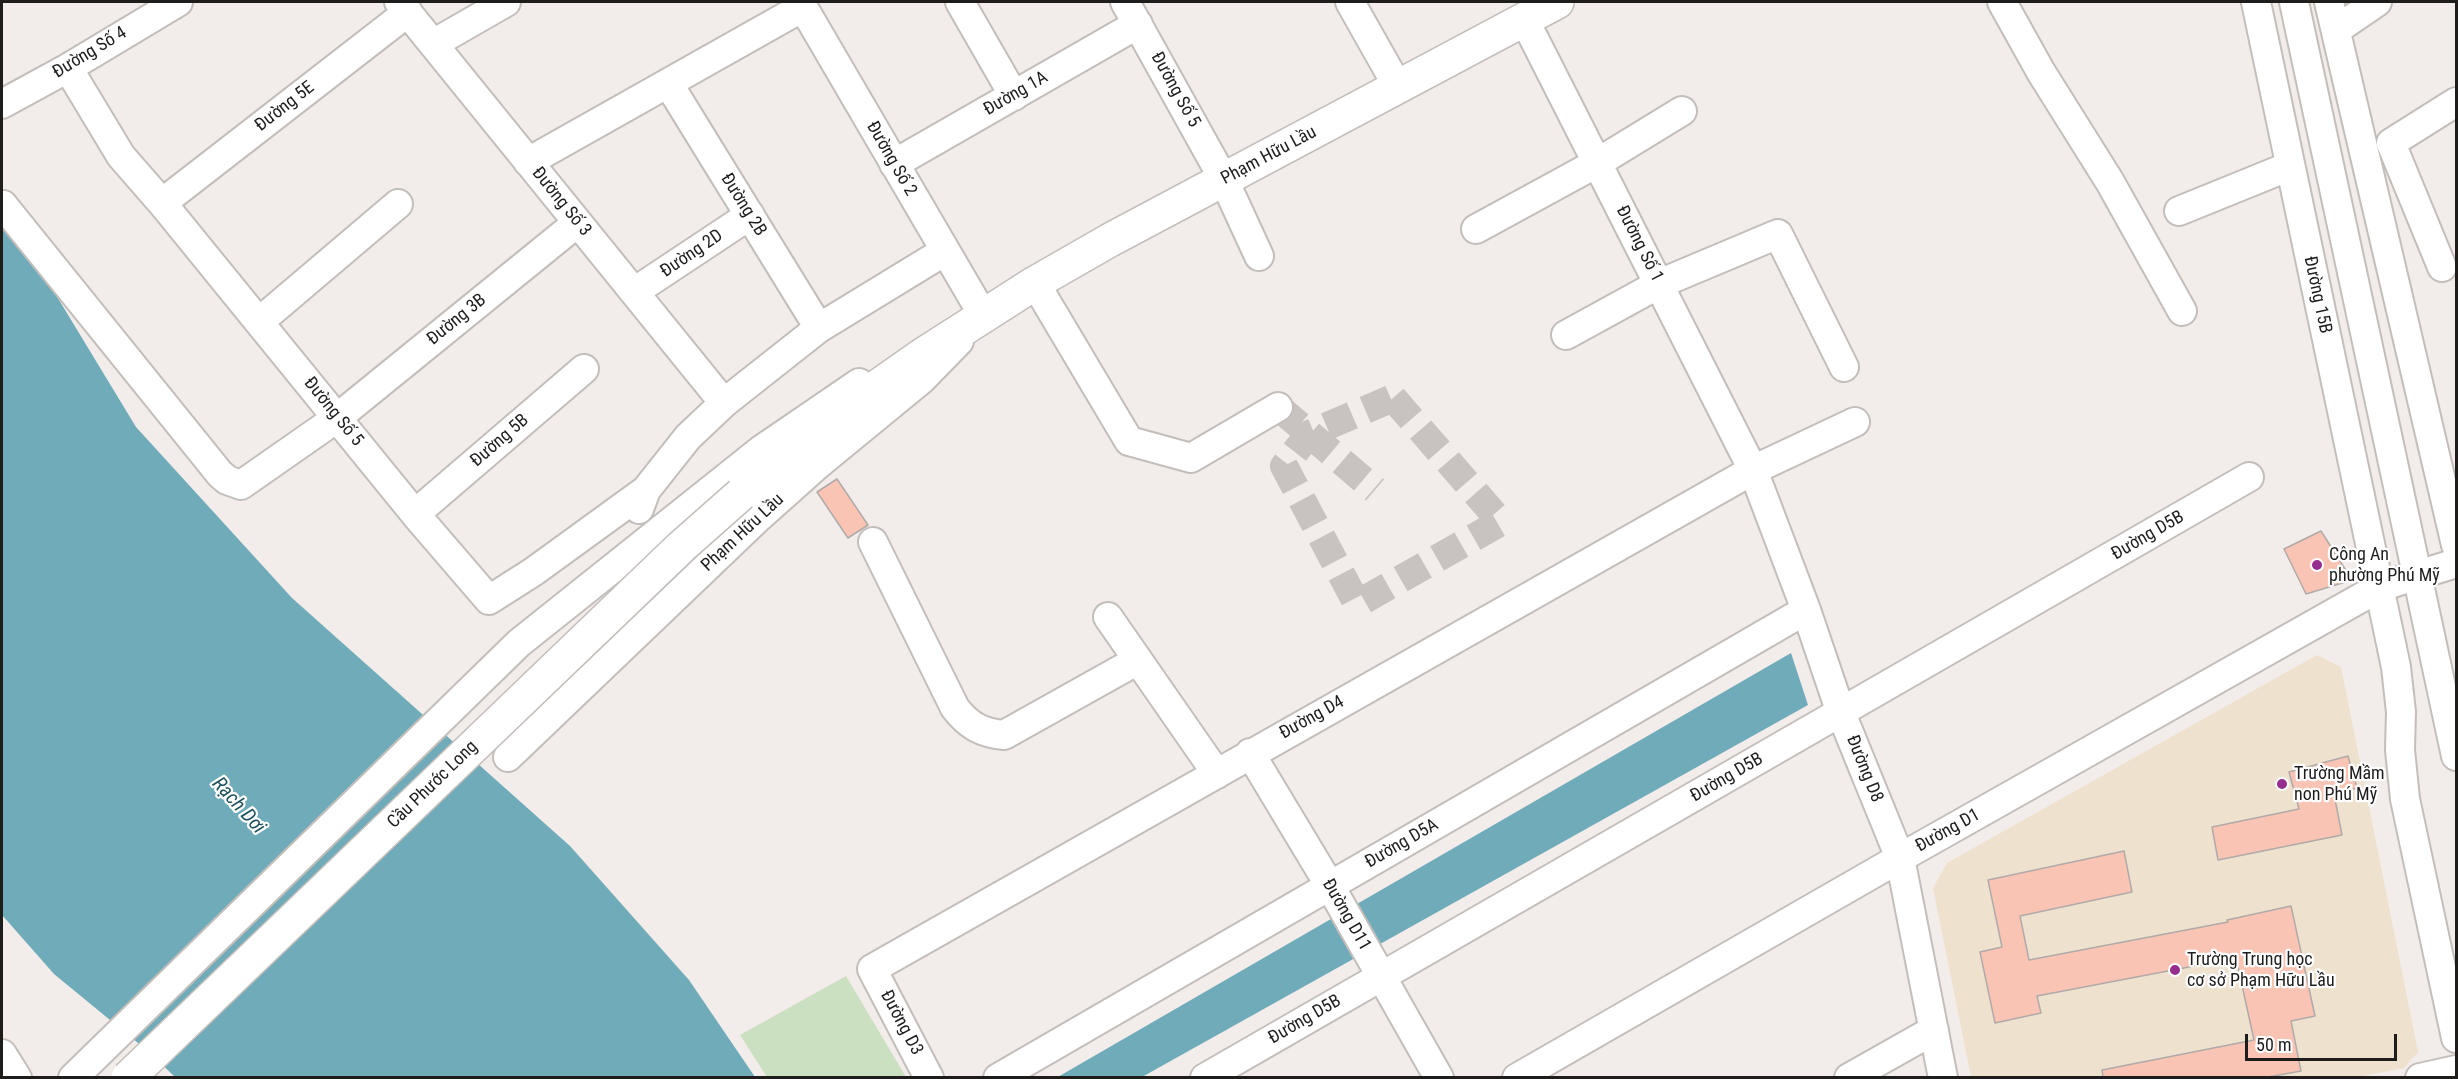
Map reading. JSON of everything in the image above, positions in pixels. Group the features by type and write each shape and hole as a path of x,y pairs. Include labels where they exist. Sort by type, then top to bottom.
{"main road":[{"name":"Phạm Hữu Lầu","path":"741,494 861,398 983,315 1224,180 1557,2"},
{"name":"Cầu Phước Long","path":"128,1077 664,564 741,494"}],"street":[{"name":"Đường Số 4","path":"2,104 68,68 131,14 178,2"},
{"path":"433,44 506,2"},
{"path":"960,2 1014,96"},
{"path":"1350,2 1398,87"},
{"path":"2002,2 2041,72 2110,182 2182,311"},
{"name":"Đường 15B","path":"2256,2 2380,587 2399,691 2400,750 2405,799 2457,1038"},
{"path":"2294,2 2418,575 2454,728 2457,756"},
{"path":"2329,2 2457,545"},
{"path":"2336,30 2377,2"},
{"path":"528,162 801,4"},
{"name":"Đường Số 2","path":"801,4 983,315"},
{"name":"Đường Số 3","path":"403,7 724,403"},
{"name":"Đường 5E","path":"162,203 403,7"},
{"name":"Đường 1A","path":"894,164 1014,96 1132,13"},
{"name":"Đường Số 5","path":"1132,13 1224,180 1259,255"},
{"name":"Đường Số 1","path":"1524,19 1753,470"},
{"name":"Đường Số 5","path":"68,68 122,156 415,514 489,600 533,572 646,490"},
{"name":"Đường 2B","path":"668,83 819,328"},
{"path":"2442,267 2391,143 2457,102"},
{"path":"1476,229 1598,164 1682,111"},
{"path":"2179,211 2290,166"},
{"path":"2374,198 2409,187"},
{"path":"259,322 398,204"},
{"name":"Đường 3B","path":"3,205 227,480 242,485 337,418 578,223"},
{"name":"Đường 2D","path":"634,292 750,215"},
{"path":"1566,335 1659,284 1778,234 1844,366"},
{"path":"622,560 646,490 688,437 724,403 819,328 945,252"},
{"path":"1035,284 1129,441 1191,458 1278,407"},
{"name":"Phạm Hữu Lầu","path":"524,640 760,450 925,342 983,315"},
{"name":"Phạm Hữu Lầu","path":"508,757 759,517 815,466 921,380 983,315"},
{"name":"Đường 5B","path":"415,514 584,369"},
{"name":"Đường D4","path":"872,969 1753,470 1855,422"},
{"name":"Đường D8","path":"1753,470 1806,610 1841,712 1900,858 1943,1077"},
{"name":"Đường D5B","path":"1205,1077 1377,970 1841,712 2249,477"},
{"path":"873,542 955,708 964,720 976,728 990,734 1005,735 1138,660"},
{"path":"2418,575 2457,562"},
{"name":"Đường D1","path":"1517,1077 2380,587 2418,575"},
{"name":"Đường D5A","path":"998,1077 1336,897 1806,610"},
{"path":"1108,617 1217,774"},
{"path":"73,1077 524,640 580,687"},
{"name":"Đường D11","path":"1250,753 1439,1077"},
{"name":"Đường D3","path":"872,969 929,1077"},
{"path":"1849,1077 1934,1030"},
{"path":"2,1054 17,1077"},
{"path":"2420,1077 2457,1070"}],"shaded area":[{"name":"Trường Trung học cơ sở Phạm Hữu Lầu","path":"2317,655 2341,667 2418,1052 2404,1068 2358,1077 1971,1077 1933,888 1947,863"}],"green space":[{"path":"846,976 906,1077 767,1077 740,1035"}],"water":[{"name":"Rạch Dơi","path":"2,206 136,427 292,598 570,846 689,980 755,1077 175,1077 149,1052 54,974 2,915"},
{"path":"1791,653 1808,705 1142,1077 1056,1078"}],"building":[{"path":"837,479 868,525 848,538 817,492"},
{"name":"Công An phường Phú Mỹ","path":"2321,531 2352,580 2306,594 2284,549"},
{"path":"2348,756 2357,788 2334,794 2342,835 2218,860 2212,827 2299,809 2289,772"},
{"path":"2124,851 2132,892 2020,916 2029,960 2228,922 2227,920 2291,906 2315,1016 2291,1021 2301,1071 2268,1077 2103,1077 2102,1070 2254,1040 2236,958 2037,996 2041,1013 1995,1023 1980,952 2002,947 1988,880"}],"tunnel":[{"path":"1393,398 1501,522 1357,604 1284,466 1309,434 1393,398"},
{"path":"1278,407 1375,490"}],"place":[{"name":"Công An phường Phú Mỹ","path":"2317,565"},
{"name":"Trường Mầm non Phú Mỹ","path":"2282,784"},
{"name":"Trường Trung học cơ sở Phạm Hữu Lầu","path":"2175,970"}]}
